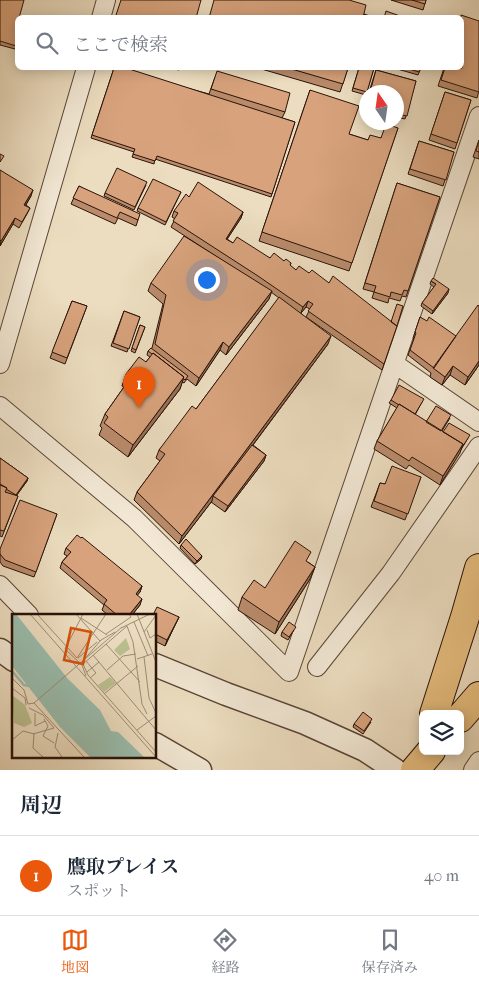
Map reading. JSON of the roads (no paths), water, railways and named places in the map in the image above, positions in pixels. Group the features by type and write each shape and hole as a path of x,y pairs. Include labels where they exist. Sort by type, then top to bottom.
{"main road":[{"path":"435,710 479,568"},
{"path":"464,713 479,696"}],"street":[{"path":"102,15 106,0"},
{"path":"0,364 85,70"},
{"path":"0,406 134,518 290,672 479,116"},
{"path":"395,364 479,422"},
{"path":"317,667 391,573 479,446"},
{"path":"0,584 28,614"},
{"path":"0,650 12,659"},
{"path":"156,665 305,724 365,750 416,762"},
{"path":"156,745 200,770"},
{"path":"473,770 479,761"}],"place":[{"name":"鷹取プレイス","path":"139,408"}]}
